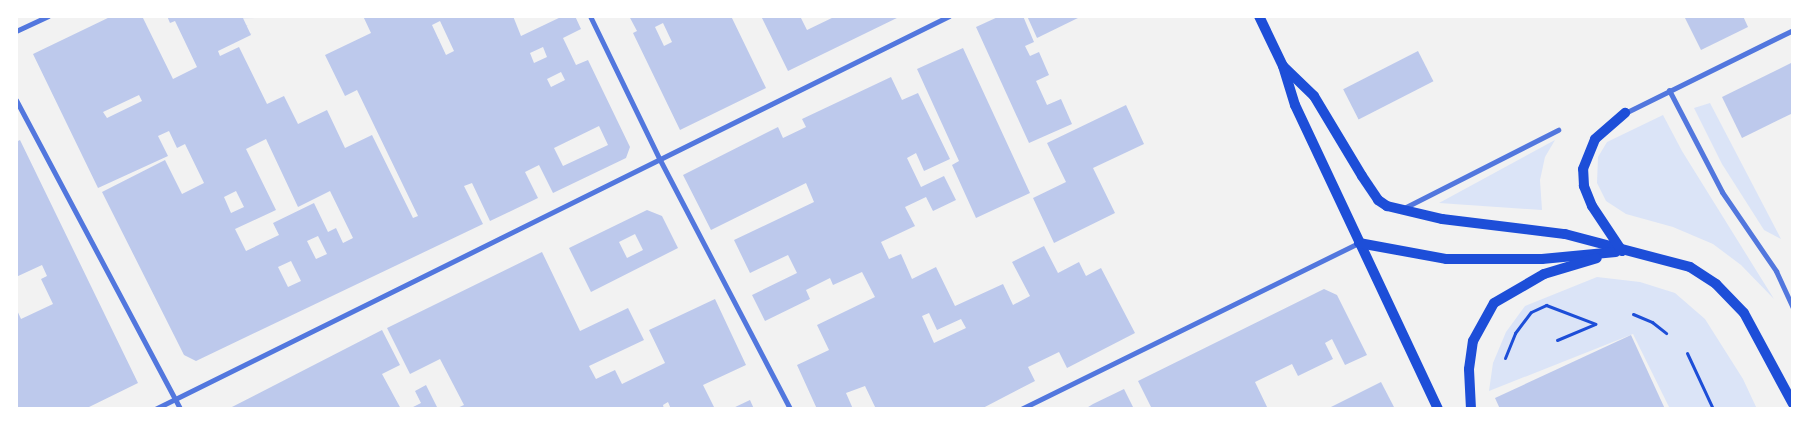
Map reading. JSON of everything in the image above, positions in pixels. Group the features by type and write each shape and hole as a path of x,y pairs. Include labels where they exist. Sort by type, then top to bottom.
{"main road":[{"path":"1259,16 1284,66 1295,105 1438,409"},
{"path":"1284,66 1314,96 1378,200 1399,210 1565,234 1622,251 1655,256 1690,267 1730,296 1759,338 1793,404"},
{"path":"1622,251 1592,206 1583,169 1595,139 1625,113"},
{"path":"1359,242 1446,260 1494,261 1622,251"},
{"path":"1470,409 1472,347 1485,315 1494,303 1544,274 1622,251"}],"street":[{"path":"16,31 48,16"},
{"path":"590,16 660,160 790,409"},
{"path":"154,409 949,16"},
{"path":"1625,113 1793,30"},
{"path":"1669,90 1722,192 1776,271 1793,308"},
{"path":"16,100 180,409"},
{"path":"1399,210 1558,130"},
{"path":"1021,409 1359,242"}],"path":[{"path":"1504,358 1515,333 1531,312 1546,305 1596,324 1557,340"},
{"path":"1633,314 1652,322 1666,333"},
{"path":"1687,353 1713,409"}],"shaded area":[{"path":"1710,103 1781,239 1764,230 1722,164 1694,108"},
{"path":"1663,115 1682,151 1774,299 1741,265 1713,244 1673,227 1626,214 1606,201 1597,183 1598,157 1607,142"},
{"path":"1555,140 1545,157 1540,180 1542,210 1439,203"},
{"path":"1597,277 1640,282 1675,293 1705,319 1743,379 1757,409 1670,409 1633,334 1489,391 1493,363 1506,332 1525,306"}],"building":[{"path":"112,16 142,16 173,79 197,67 175,21 170,23 167,16 242,16 251,35 218,51 220,56 239,47 267,104 284,96 298,124 327,110 345,148 372,135 413,218 418,216 357,90 345,96 325,55 371,33 363,16 513,16 521,36 563,16 575,16 581,29 563,38 576,65 588,60 630,147 626,158 553,193 539,165 525,172 538,198 490,221 472,183 464,186 483,224 196,361 184,355 102,192 165,160 182,194 204,183 185,144 177,148 169,131 158,136 168,156 98,188 33,54","holes":["440,21 454,51 446,55 432,25","543,47 547,57 534,63 530,53","561,72 565,80 551,87 547,79","139,95 142,101 107,118 103,112","599,126 608,145 563,166 554,148","266,139 298,207 330,191 353,238 343,243 336,228 328,232 314,203 273,223 279,235 246,251 235,229 276,210 246,149","236,191 244,207 231,213 224,197","318,236 327,254 316,259 307,241","291,261 301,281 288,287 278,267"]},
{"path":"629,16 731,16 766,88 680,130 633,33 637,31","holes":["663,23 672,42 664,46 655,27"]},
{"path":"761,16 800,16 807,30 836,16 901,16 788,71"},
{"path":"1000,16 1023,16 1034,42 1025,46 1030,56 1039,52 1049,75 1036,81 1047,105 1061,99 1072,124 1029,143 976,27"},
{"path":"1027,16 1082,16 1037,38"},
{"path":"1684,16 1743,16 1748,27 1701,50"},
{"path":"963,48 1030,193 976,218 952,165 959,161 917,69"},
{"path":"1418,51 1433,81 1359,119 1343,89"},
{"path":"1793,62 1793,113 1742,138 1722,97"},
{"path":"891,77 902,100 918,93 950,159 924,171 916,153 907,158 921,187 944,176 956,200 933,211 926,197 905,207 915,226 881,242 889,259 901,254 912,279 936,267 955,306 1003,284 1013,305 1030,296 1012,262 1044,246 1058,273 1079,262 1086,276 1101,268 1135,333 1067,368 1059,352 1028,367 1035,381 981,409 876,409 865,386 846,393 853,409 817,409 797,365 829,350 817,325 875,297 862,272 833,285 830,278 806,290 810,299 765,321 752,295 797,273 788,255 750,273 734,240 814,202 806,183 711,230 683,175 778,127 783,138 806,127 802,119","holes":["929,313 937,330 961,319 966,328 934,343 922,316"]},
{"path":"1126,105 1144,144 1093,168 1115,213 1054,243 1033,198 1066,182 1047,143"},
{"path":"20,140 138,383 85,409 16,409 16,308 21,319 53,304 41,279 47,276 42,265 16,277 16,142"},
{"path":"647,210 662,216 678,248 591,292 569,248","holes":["635,234 643,250 627,258 619,242"]},
{"path":"542,252 580,331 628,308 644,340 589,366 596,379 615,370 622,384 665,363 649,330 715,299 746,365 703,385 715,409 671,409 668,402 663,405 664,409 455,409 464,405 440,359 410,374 387,328"},
{"path":"1324,289 1337,295 1367,355 1345,365 1332,339 1325,343 1333,359 1298,376 1292,364 1255,382 1268,409 1152,409 1138,381"},
{"path":"382,330 400,365 382,374 401,409 228,409"},
{"path":"1631,335 1665,409 1500,409 1495,398"},
{"path":"1381,382 1395,409 1327,409"},
{"path":"426,385 438,409 409,409 421,403 415,391"},
{"path":"1124,389 1134,409 1085,409 1093,404"},
{"path":"750,400 754,409 731,409"}]}
